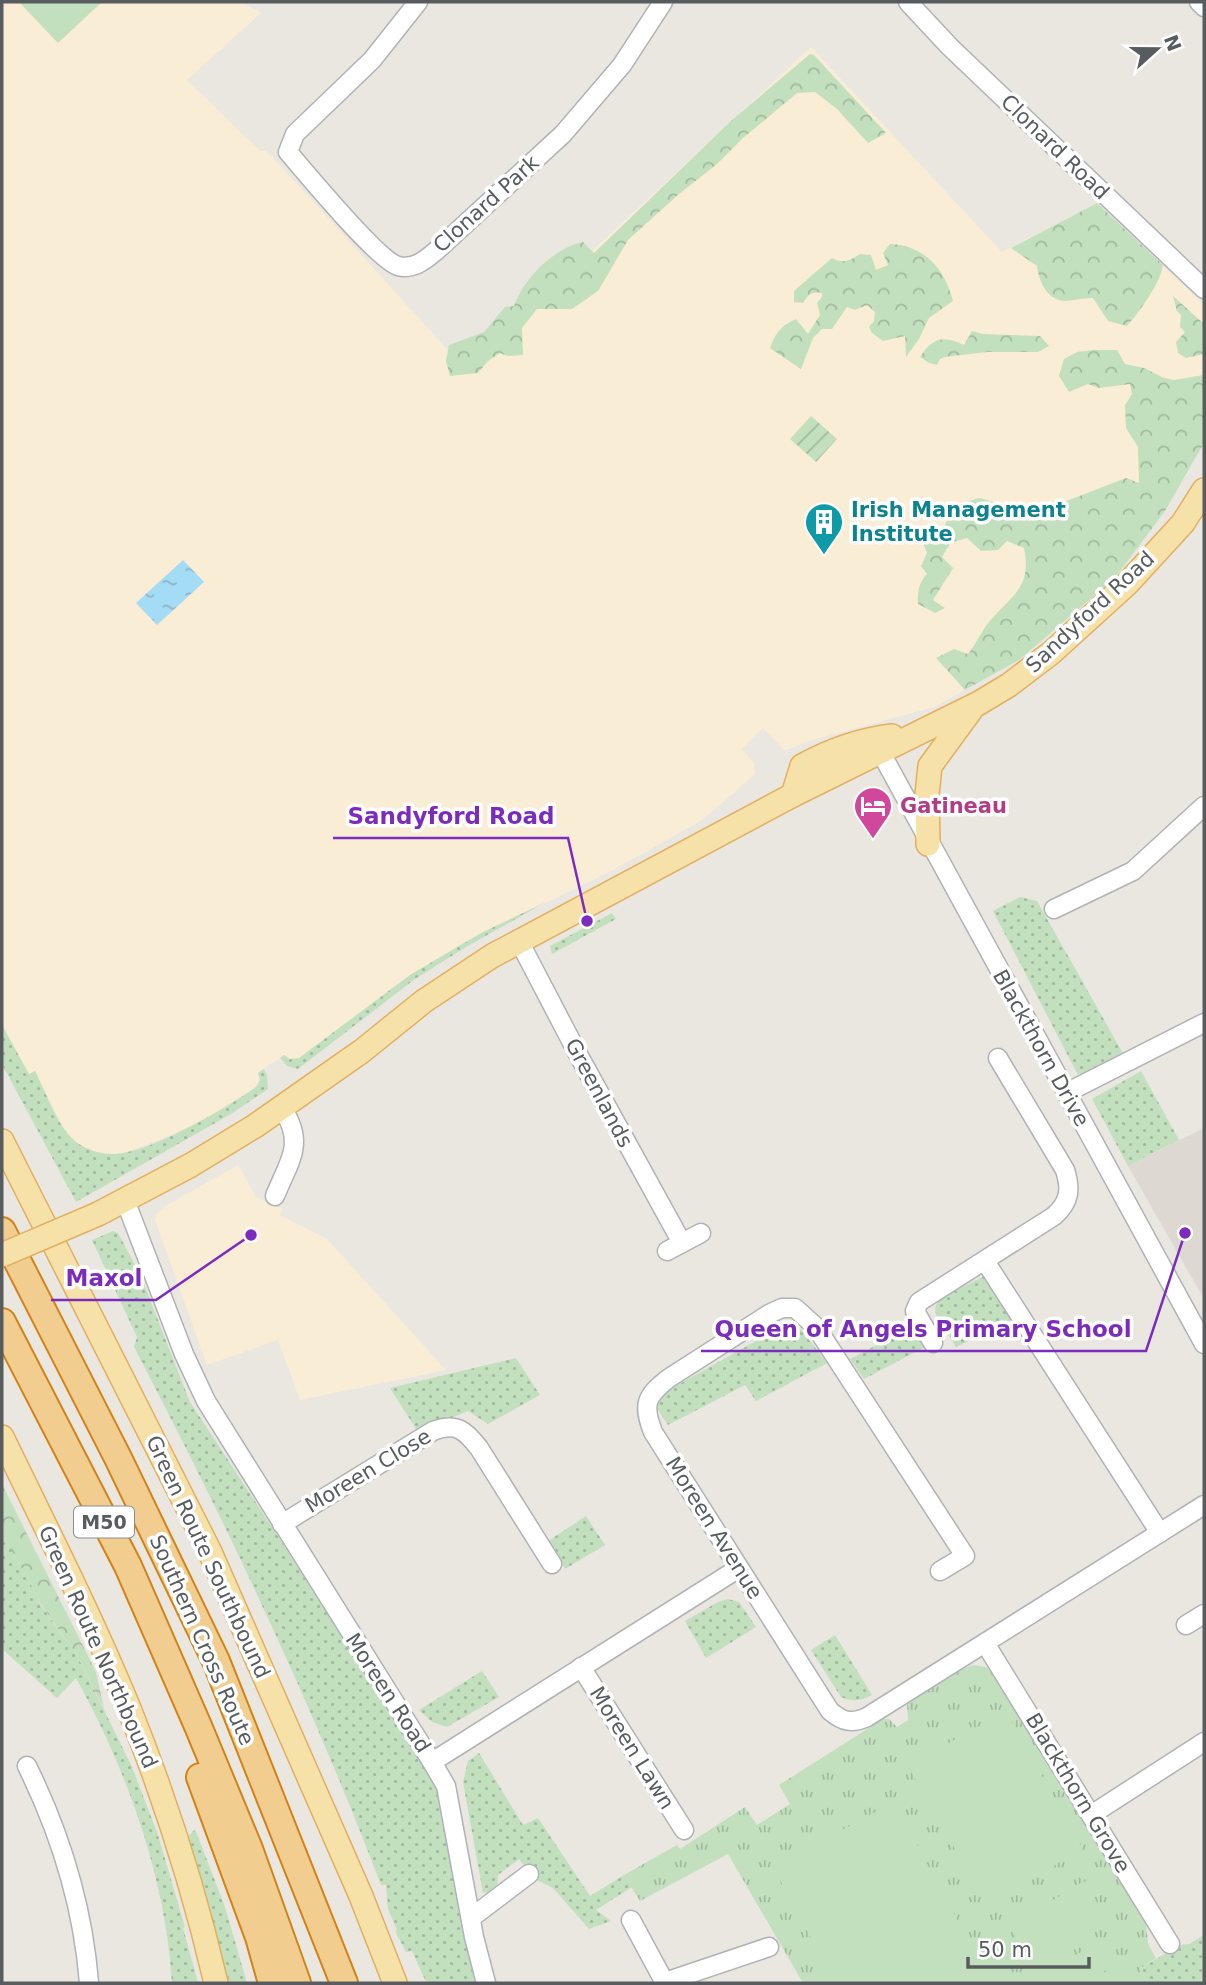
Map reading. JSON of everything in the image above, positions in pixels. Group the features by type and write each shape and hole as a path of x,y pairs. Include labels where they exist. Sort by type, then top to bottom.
{"highway":[{"name":"Southern Cross Route","path":"2,1231 118,1458 216,1661 344,1983"},
{"name":"Southern Cross Route","path":"2,1322 128,1566 249,1849 297,1983"},
{"path":"38,1396 56,1449 173,1706 255,1924 272,1983"},
{"path":"216,1661 292,1818 358,1983"}],"main road":[{"name":"Sandyford Road","path":"2,1255 98,1214 197,1161 282,1108 362,1051 424,1001 519,941 1009,684 1051,653 1126,584 1183,523 1204,490"},
{"path":"928,844 927,795 930,766 975,704"},
{"name":"Sandyford Road","path":"793,795 802,766 828,751 874,738 919,732"},
{"name":"Green Route Southbound","path":"2,1141 210,1552 361,1896 395,1983"},
{"name":"Green Route Northbound","path":"2,1437 128,1706 181,1855 216,1983"}],"street":[{"name":"Clonard Park","path":"418,2 372,60 295,134 288,152 372,247 397,265 417,266 564,134 622,65 663,2"},
{"name":"Clonard Road","path":"908,2 950,47 1204,289"},
{"path":"1199,2 1204,7"},
{"name":"Blackthorn Drive","path":"880,751 928,844 1204,1344"},
{"path":"1054,909 1133,871 1204,806"},
{"name":"Greenlands","path":"519,941 617,1127 675,1247 701,1233"},
{"path":"1066,1093 1204,1023"},
{"path":"933,1343 915,1311 919,1303 1054,1216 1064,1208 1069,1196 1065,1170 998,1058"},
{"path":"275,1196 295,1147 294,1130 282,1108"},
{"name":"Moreen Road","path":"125,1200 184,1354 218,1423 432,1762 739,1568"},
{"path":"985,1261 1160,1533"},
{"name":"Moreen Avenue","path":"940,1571 965,1556 816,1327 796,1308 782,1308 769,1314 669,1378 648,1399 646,1414 653,1432 830,1711 839,1719 857,1722 867,1717 1204,1504"},
{"name":"Moreen Close","path":"282,1524 445,1426 458,1428 479,1448 552,1564"},
{"path":"1186,1625 1204,1614"},
{"name":"Blackthorn Grove","path":"985,1643 1170,1944"},
{"name":"Moreen Lawn","path":"581,1667 684,1830"},
{"path":"1091,1815 1204,1742"},
{"path":"432,1762 446,1786 486,1983"},
{"path":"27,1766 46,1805 67,1864 79,1908 87,1952 89,1983"},
{"path":"471,1918 529,1874"},
{"path":"631,1920 665,1983 769,1947"}],"shaded area":[{"path":"2,2 241,2 261,13 187,80 260,151 266,151 279,164 465,369 811,47 1002,252 1097,203 1204,305 1204,443 1165,511 1115,578 1019,660 934,707 809,741 787,750 763,728 742,749 754,763 755,774 697,823 613,870 464,943 410,975 299,1058 290,1059 284,1055 258,1073 260,1080 256,1087 205,1119 124,1153 94,1151 78,1144 65,1131 35,1071 29,1075 2,1025"},
{"path":"1204,1128 1204,1299 1128,1166"},
{"path":"238,1165 256,1197 282,1209 280,1215 327,1239 446,1370 300,1400 278,1340 207,1365 155,1220 165,1206"}],"green space":[{"path":"19,2 102,2 58,43"},
{"path":"810,54 814,55 886,133 868,143 837,109 815,92 797,93 628,240 598,291 572,309 537,309 522,328 523,355 507,356 500,353 488,361 478,373 450,376 446,361 449,345 484,332 505,307 514,306 525,285 541,266 561,251 583,242 594,253 732,120"},
{"path":"1097,203 1163,265 1154,289 1127,326 1108,321 1093,298 1064,301 1052,297 1042,283 1037,266 1011,248"},
{"path":"890,244 913,249 931,261 945,279 953,301 929,318 906,357 905,336 883,341 872,333 869,327 874,321 875,312 867,305 855,310 847,307 832,329 822,329 813,338 801,369 770,348 780,330 796,319 808,334 820,315 817,303 822,293 811,294 803,303 794,302 794,291 832,258 843,261 860,254 871,255 876,270 888,265 883,253"},
{"path":"1173,296 1204,324 1204,354 1186,358 1178,353 1176,342 1185,332 1180,327 1181,315 1177,311"},
{"path":"972,331 983,334 1040,336 1049,346 1038,352 987,352 945,357 940,359 937,365 920,357 929,345 939,340 950,340 964,345"},
{"path":"1117,350 1125,364 1144,368 1164,378 1174,380 1204,375 1204,443 1165,511 1115,578 1019,660 965,690 936,658 954,649 968,654 989,622 1023,582 1026,562 1024,548 1007,541 998,550 981,551 967,538 950,543 942,557 953,568 933,600 945,608 935,613 918,604 919,588 927,574 921,566 927,553 923,542 942,530 957,504 980,498 1003,505 1015,517 1029,521 1047,518 1064,502 1126,478 1139,483 1138,447 1126,428 1125,405 1132,394 1130,384 1099,388 1088,384 1069,392 1059,376 1064,359 1077,352"},
{"path":"811,416 837,439 816,462 790,439"},
{"path":"1020,897 1037,901 1125,1057 1078,1075 993,911"},
{"path":"546,902 415,979 298,1069 287,1066 280,1058 284,1055 290,1059 299,1058 410,975 481,933"},
{"path":"612,913 616,919 552,954 550,946"},
{"path":"2,1025 29,1074 35,1071 65,1130 79,1144 98,1152 125,1153 185,1129 256,1087 260,1080 258,1073 264,1069 268,1089 231,1114 76,1202 2,1064"},
{"path":"1141,1071 1179,1140 1128,1166 1092,1099"},
{"path":"113,1231 118,1233 140,1274 190,1402 437,1787 477,1983 425,1983 412,1951 406,1952 395,1931 397,1930 388,1909 386,1885 381,1885 296,1680 234,1545 134,1347 137,1337 92,1240"},
{"path":"990,1273 1019,1316 956,1347 936,1315 935,1307 941,1298"},
{"path":"915,1325 927,1346 864,1379 850,1359"},
{"path":"781,1327 799,1327 827,1363 756,1401 745,1385 668,1425 656,1407 665,1392"},
{"path":"516,1358 540,1395 488,1424 468,1411 418,1432 390,1388"},
{"path":"2,1484 96,1672 104,1709 78,1657 38,1600 2,1533"},
{"path":"586,1516 605,1545 565,1569 548,1541"},
{"path":"2,1533 38,1601 78,1657 132,1767 158,1835 198,1983 172,1983 161,1903 141,1826 112,1751 76,1678 57,1698 2,1649"},
{"path":"728,1599 739,1602 756,1627 706,1658 685,1621"},
{"path":"835,1635 872,1695 865,1699 850,1700 841,1697 811,1650"},
{"path":"973,1665 986,1667 992,1672 1146,1922 1148,1944 1156,1958 1139,1969 1148,1983 803,1983 728,1854 640,1901 624,1875 677,1845 680,1849 745,1807 757,1825 790,1804 779,1785 883,1719 889,1719 897,1727 908,1720 907,1704"},
{"path":"482,1671 499,1697 447,1727 432,1722 419,1710"},
{"path":"1006,1711 1083,1849 986,1904 908,1766"},
{"path":"479,1753 523,1825 538,1818 590,1896 624,1875 632,1887 596,1910 611,1921 589,1929 553,1888 536,1880 519,1859 498,1875 497,1888 483,1893 463,1782 468,1761"},
{"path":"894,1802 991,1983 835,1983 773,1867"},
{"path":"195,1829 225,1907 247,1983 225,1983 184,1841"},
{"path":"1084,1881 1110,1923 1035,1969 1009,1927"},
{"path":"1204,1935 1204,1983 1148,1983 1139,1969 1180,1945 1189,1944"},
{"path":"1102,1939 1117,1964 1091,1979 1093,1983 1052,1983 1043,1968 1072,1950 1076,1955"},
{"path":"1121,1967 1131,1983 1093,1983"}],"water":[{"path":"183,560 204,582 157,625 136,603"}],"place":[{"name":"Irish Management Institute","path":"824,556"},
{"name":"Gatineau","path":"873,840"},
{"name":"Sandyford Road","path":"587,921"},
{"name":"Queen of Angels Primary School","path":"1185,1233"},
{"name":"Maxol","path":"251,1235"}]}
